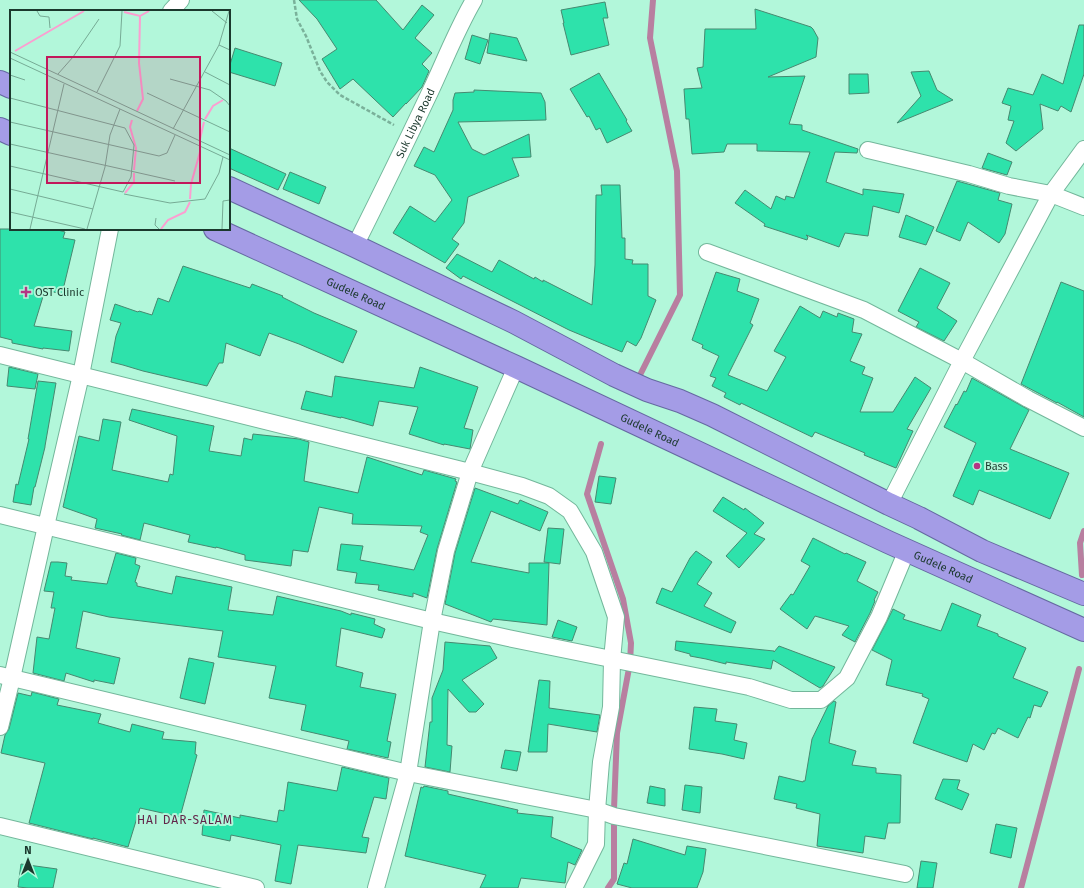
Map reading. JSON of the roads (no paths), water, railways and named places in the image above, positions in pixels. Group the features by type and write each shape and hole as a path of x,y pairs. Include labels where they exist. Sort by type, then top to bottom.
{"highway":[{"path":"0,82 10,87"},
{"path":"0,129 10,134"},
{"path":"230,188 514,322 614,375 647,390 712,415 982,551 1084,594"},
{"name":"Gudele Road","path":"217,230 516,367 907,550 1084,630"}],"street":[{"path":"172,10 181,0"},
{"name":"Suk Libya Road","path":"355,246 410,135 462,20 474,0"},
{"path":"889,504 962,361 1051,194 1084,149"},
{"path":"868,150 969,174 1009,186 1051,194 1084,207"},
{"path":"0,726 6,676 46,526 80,375 110,230"},
{"path":"707,252 864,310 962,361 1028,399 1084,428"},
{"path":"0,355 522,486 549,496 570,512 594,552 616,617 612,660 612,707 602,762 597,810 596,844 574,888"},
{"path":"376,888 408,773 432,621 446,551 470,472 516,367"},
{"path":"0,515 432,621 612,660 749,687 791,700 821,700 847,678 879,617 907,550"},
{"path":"6,676 408,773 597,810 621,818 905,874"},
{"path":"0,826 256,888"}],"waterway":[{"path":"637,381 680,295 677,171 650,38 653,0"},
{"path":"601,444 587,494 623,599 631,643 630,663 617,733 614,809 614,879 608,888"},
{"path":"1082,575 1080,543 1084,531"},
{"path":"1021,888 1079,669"}],"place":[{"name":"OST Clinic","path":"26,292"},
{"name":"Bass","path":"977,466"}],"district":[{"name":"HAI DAR-SALAM","path":"185,820"}]}
